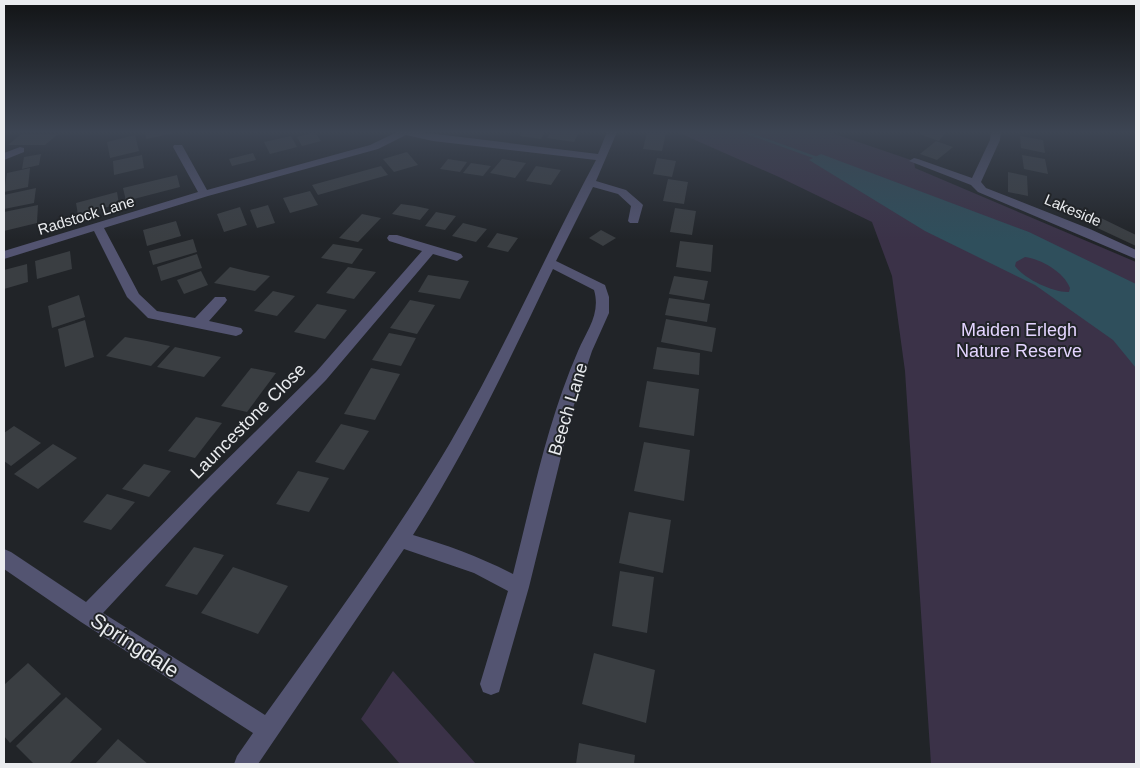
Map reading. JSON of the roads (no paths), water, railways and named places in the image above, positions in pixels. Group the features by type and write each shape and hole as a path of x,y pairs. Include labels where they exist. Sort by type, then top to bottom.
{"street":[{"path":"190,168 204,194"},
{"name":"Radstock Lane","path":"4,255 204,194 299,168"},
{"path":"245,764 372,582 434,485 466,428 597,168"},
{"name":"Lakeside","path":"933,168 976,183 982,190 1086,232 1136,255"},
{"path":"976,183 983,168"},
{"path":"589,182 622,192 637,205 634,221"},
{"path":"98,227 134,297 153,315 236,331"},
{"path":"394,238 457,256"},
{"name":"Launcestone Close","path":"88,616 205,492 321,376 430,248"},
{"name":"Beech Lane","path":"491,684 519,587 564,414 585,351 603,315 604,300 600,288 550,262"},
{"path":"198,324 220,300"},
{"path":"399,539 451,555 481,567 519,587"},
{"name":"Springdale","path":"4,558 88,616 268,730"}],"water":[{"path":"822,168 858,168 1029,232 1136,284 1136,368 1113,340 1035,285 925,231","holes":["1025,257 1038,260 1051,267 1063,277 1070,288 1069,292 1063,292 1040,284 1025,276 1015,266 1016,262"]}],"park label":[{"name":"Maiden Erlegh Nature Reserve","path":"1019,340"}]}
